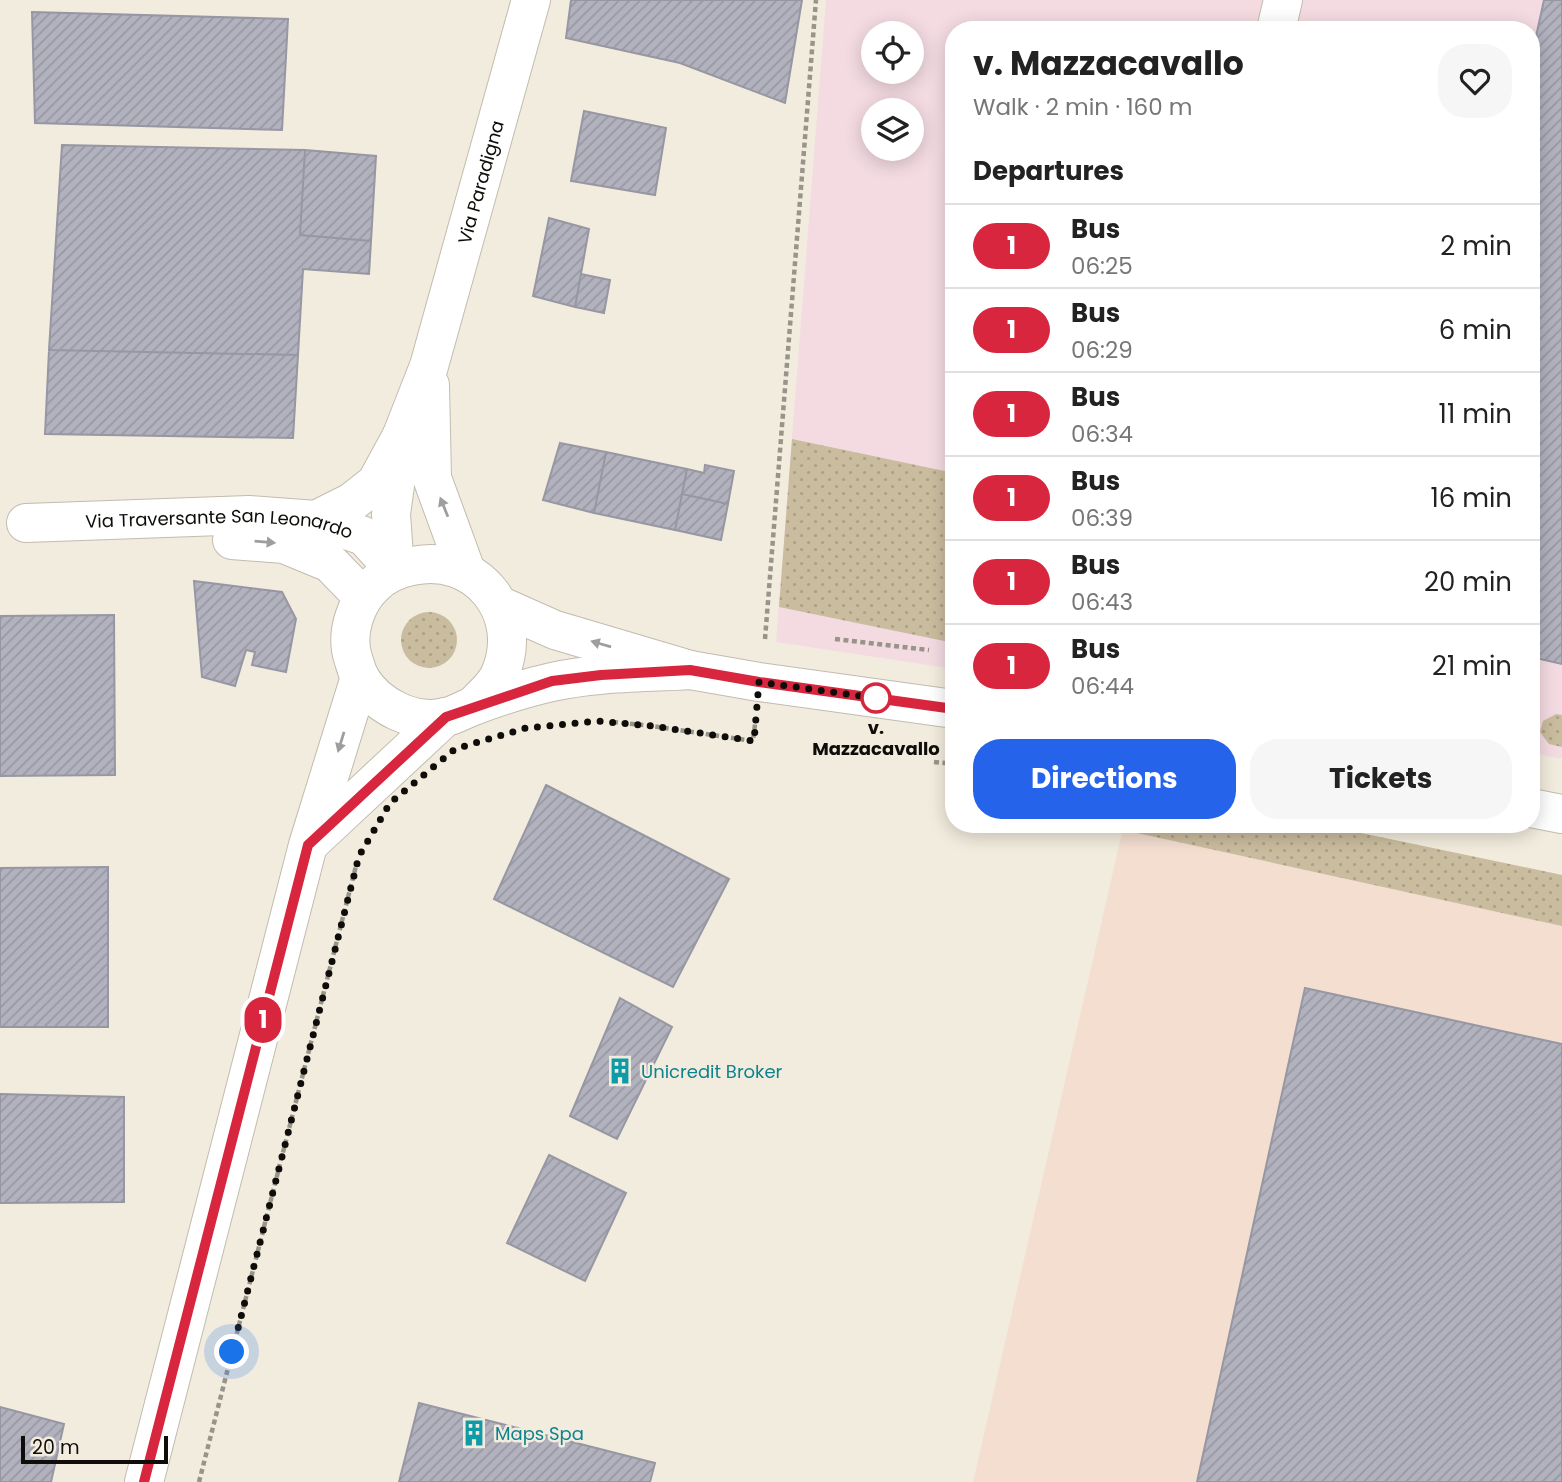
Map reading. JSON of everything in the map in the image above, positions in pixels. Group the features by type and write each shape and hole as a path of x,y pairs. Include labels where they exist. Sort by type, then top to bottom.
{"street":[{"name":"Via Paradigna","path":"316,520 352,502 376,483 402,435 429,366 531,0"},
{"path":"1278,21 1283,0"},
{"name":"Via Paradigna","path":"429,366 432,478 466,571"},
{"name":"Via Paradigna","path":"396,570 391,514 402,435"},
{"name":"Via Traversante San Leonardo","path":"13,523 249,515 316,520 365,536 396,570"},
{"name":"Via Traversante San Leonardo","path":"13,523 284,544 330,563 363,597"},
{"name":"Via Paradigna","path":"363,597 376,583 396,570 428,562 466,571 484,584 501,606"},
{"path":"363,597 352,627 351,651 359,677 382,703 414,718 459,712 552,681 690,670"},
{"path":"501,606 555,631 690,670 945,708"},
{"path":"308,845 500,676 508,646 501,606"},
{"path":"144,1482 308,845 359,677"},
{"path":"1540,810 1562,814"}],"path":[{"path":"610,722 754,741 769,611 816,0"},
{"path":"835,639 929,650"},
{"path":"934,762 945,763"},
{"path":"199,1482 359,856"}],"shaded area":[{"path":"826,0 1562,0 1562,759 1540,755 1540,21 945,21 945,668 776,642"},
{"path":"792,439 945,471 945,641 779,607"},
{"path":"424,612 434,612 449,620 455,629 455,651 449,660 434,668 424,668 406,656 401,645 401,635 413,617"},
{"path":"1556,714 1562,715 1562,747 1549,744 1540,732 1543,721"},
{"path":"1122,833 1361,833 1562,875 1562,1482 973,1482"},
{"path":"1137,833 1361,833 1562,875 1562,926"}],"building":[{"path":"571,0 802,0 785,103 680,63 566,38"},
{"path":"1544,0 1562,0 1562,664 1540,659 1539,21"},
{"path":"32,12 288,19 282,130 35,123"},
{"path":"584,111 666,128 655,195 571,181"},
{"path":"62,145 305,150 300,235 371,241 369,274 303,269 298,355 49,350"},
{"path":"305,150 376,156 371,241 300,235"},
{"path":"549,218 589,229 575,307 533,296"},
{"path":"581,274 610,280 604,313 575,307"},
{"path":"49,350 298,355 293,438 45,434"},
{"path":"560,443 606,452 594,513 543,500"},
{"path":"606,452 687,469 675,530 594,513"},
{"path":"705,465 734,471 728,504 682,494 687,469 704,473"},
{"path":"682,494 728,504 721,540 675,530"},
{"path":"194,581 282,592 296,619 286,672 252,665 255,652 246,650 235,686 202,677"},
{"path":"114,615 115,775 0,776 0,616"},
{"path":"546,785 729,879 673,987 494,899"},
{"path":"108,867 108,1027 0,1027 0,868"},
{"path":"1305,988 1562,1044 1562,1482 1197,1482"},
{"name":"Unicredit Broker","path":"620,998 672,1027 617,1139 570,1116"},
{"path":"0,1094 124,1097 124,1202 0,1203"},
{"path":"549,1155 626,1193 585,1281 507,1243"},
{"name":"Maps Spa","path":"419,1403 655,1463 650,1482 399,1482"},
{"path":"0,1407 64,1424 51,1482 0,1482"}],"bus line":[{"name":"1","path":"144,1482 308,845 446,717 552,681 690,670 945,708"}],"place":[{"name":"v. Mazzacavallo","path":"876,698"},
{"name":"Unicredit Broker","path":"620,1071"},
{"name":"Maps Spa","path":"474,1433"}],"route":[{"path":"232,1352 359,856 390,803 455,749 526,728 597,721 754,741 759,682 876,698"}]}
